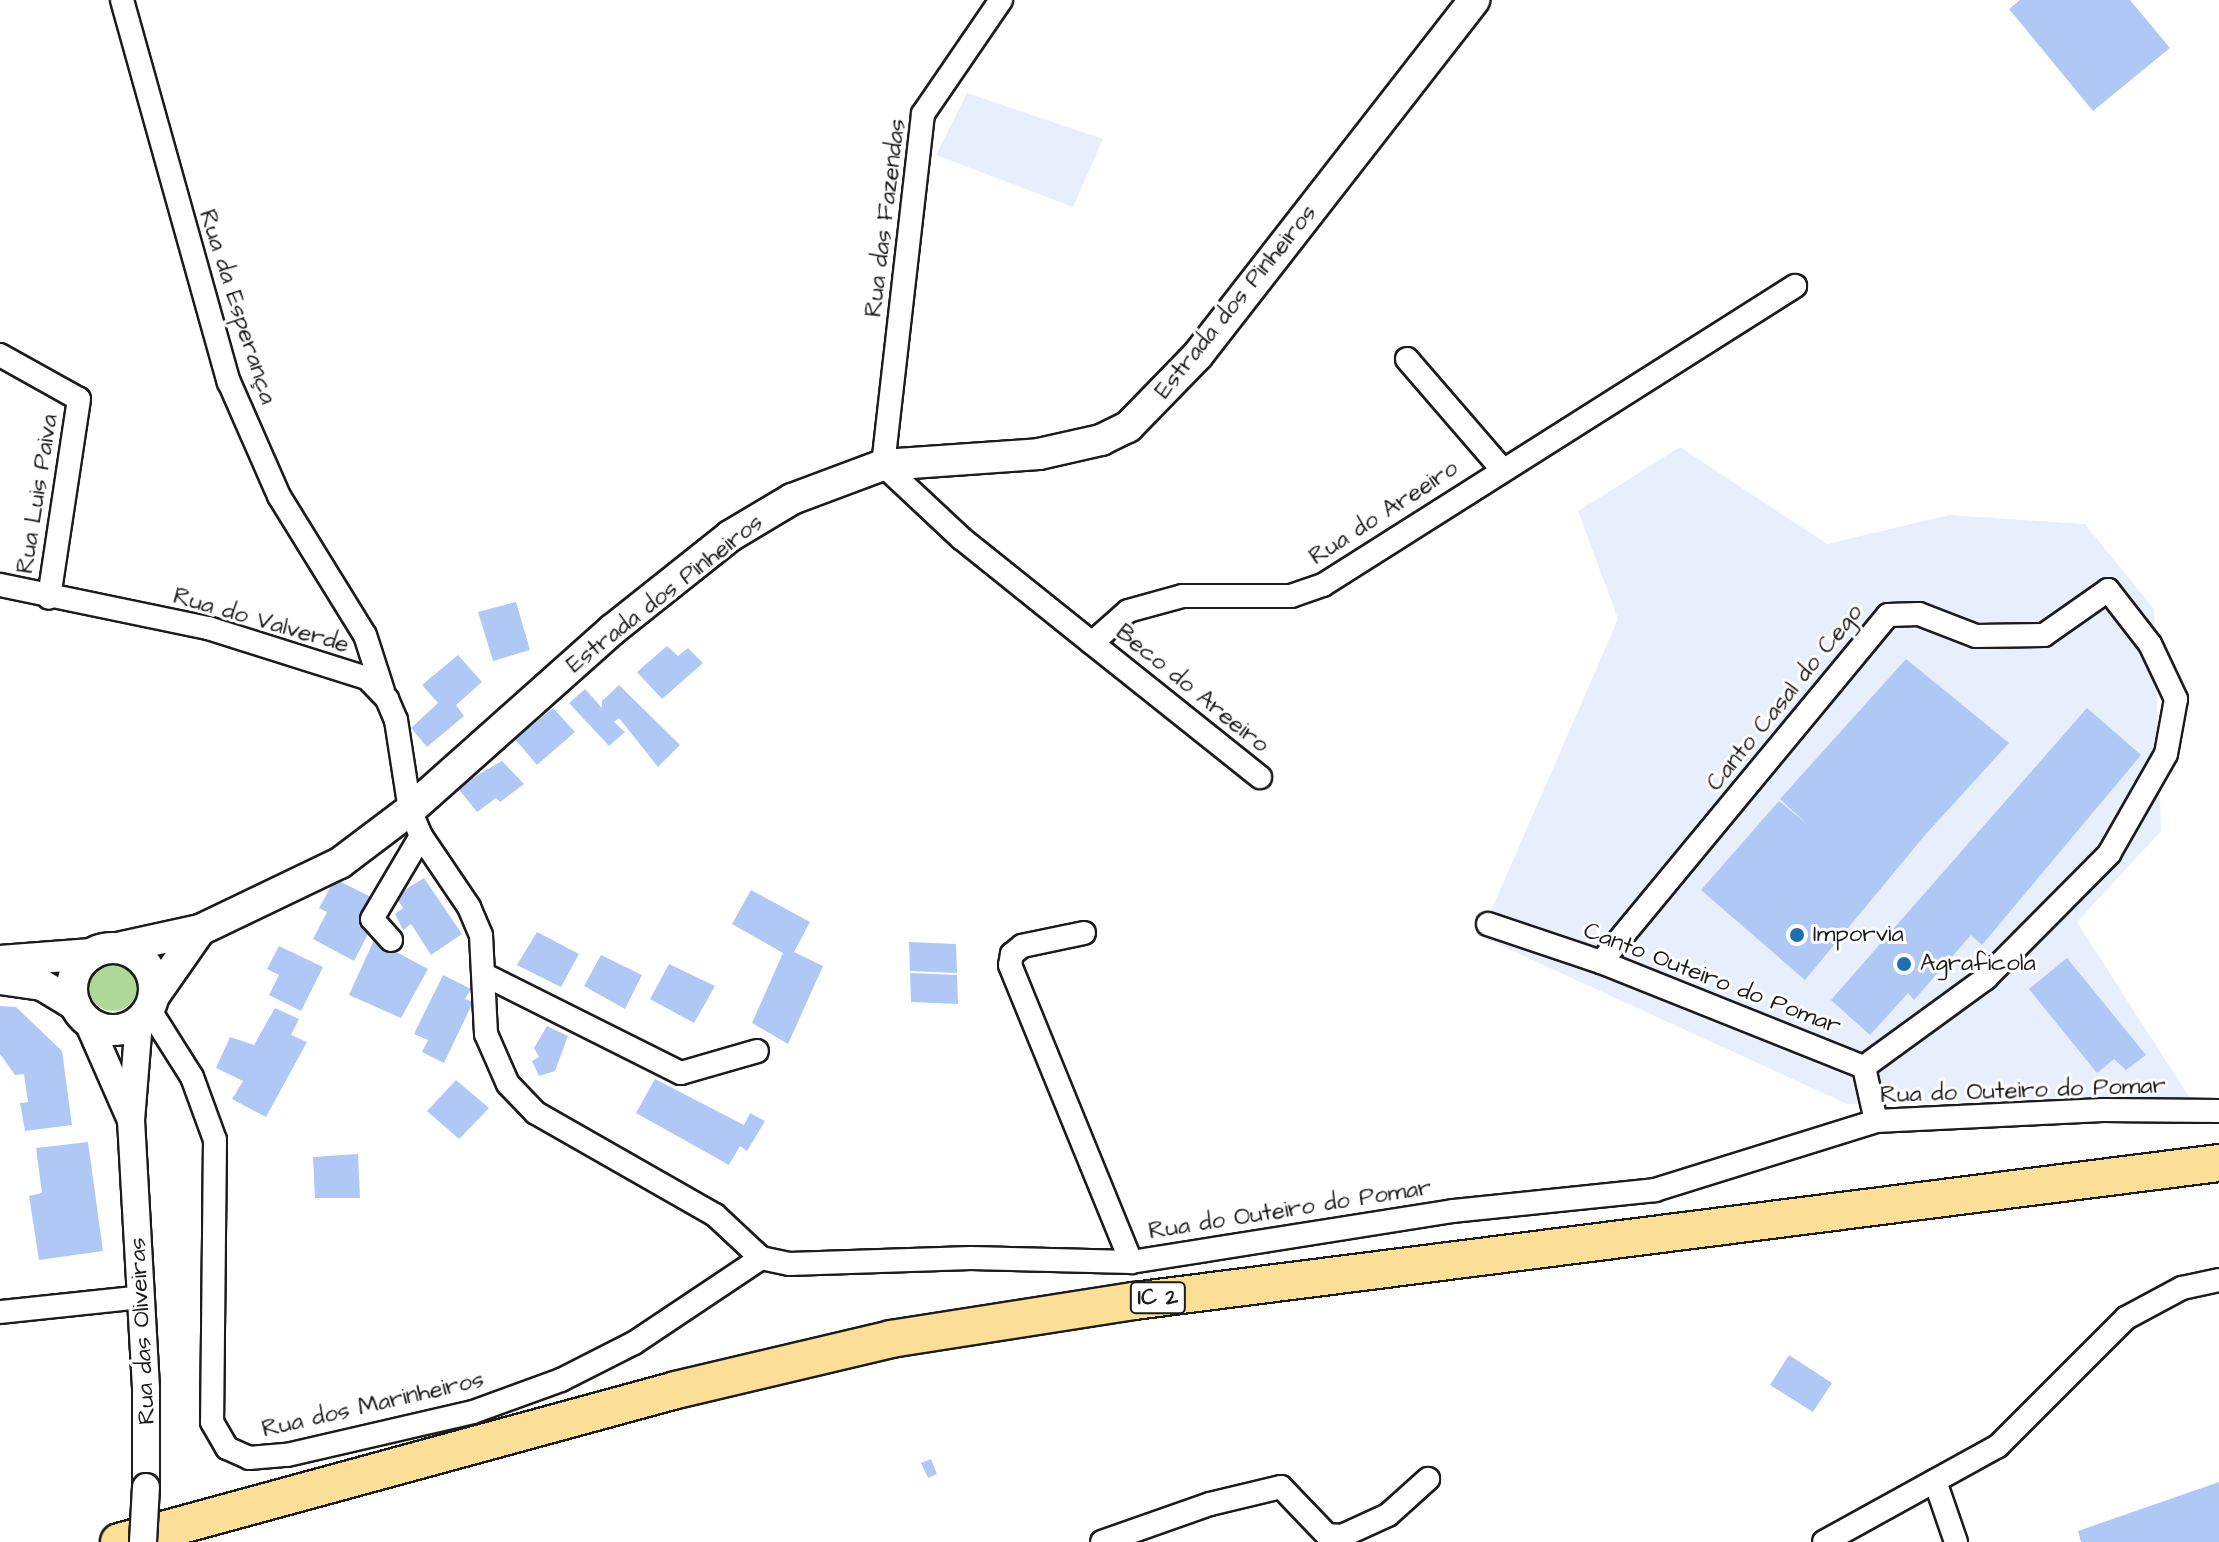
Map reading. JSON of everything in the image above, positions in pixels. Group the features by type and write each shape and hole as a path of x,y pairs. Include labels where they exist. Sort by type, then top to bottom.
{"highway":[{"name":"IC 2","path":"119,1542 676,1390 891,1339 1134,1301 2219,1163"},
{"name":"IC 2","path":"197,1542 792,1382 993,1343 2219,1188"}],"main road":[{"name":"Estrada dos Pinheiros","path":"0,961 105,951 200,930 313,879 416,823 612,630 730,536 820,485 883,465 1063,450 1108,437 1140,417 1198,355 1474,0"},
{"path":"0,979 42,985 81,1013 113,1030 147,1008 200,930"},
{"path":"81,1013 73,982 105,951 131,952 150,970 147,1008"}],"street":[{"name":"Rua da Esperança","path":"122,0 229,382 279,496 365,635 387,699"},
{"name":"Rua das Fazendas","path":"883,465 923,114 1001,0"},
{"name":"Rua do Areeiro","path":"1092,643 1128,611 1183,596 1291,596 1323,585 1795,286"},
{"name":"Rua Luis Paiva","path":"0,355 79,399 49,598"},
{"path":"1407,359 1502,469"},
{"path":"883,465 961,538 1092,643"},
{"name":"Rua do Valverde","path":"0,585 49,598 208,628 367,678 387,699"},
{"name":"Canto Casal do Cego","path":"1601,962 1888,615 1919,614 1976,636 2044,635 2108,590 2150,644 2176,699 2166,754 2109,854 1986,978 1864,1067"},
{"name":"Beco do Areeiro","path":"1092,643 1260,777"},
{"path":"387,699 396,720 416,823 469,907 481,935 491,1053 522,1100 715,1215 761,1258"},
{"path":"391,940 372,919 416,823"},
{"name":"Canto Outeiro do Pomar","path":"1488,924 1601,962 1864,1067"},
{"path":"1084,933 1022,946 1012,954 1010,965 1131,1262"},
{"path":"484,985 681,1073 757,1051"},
{"path":"131,1120 147,1008"},
{"name":"Rua dos Marinheiros","path":"147,1008 192,1077 215,1140 212,1422 227,1448 249,1458 287,1455 473,1412 561,1380 634,1343 761,1258"},
{"path":"81,1013 131,1120"},
{"path":"1864,1067 1876,1121"},
{"name":"Rua do Outeiro do Pomar","path":"761,1258 789,1264 971,1258 1131,1262 1453,1211 1655,1190 1876,1121 2103,1110 2219,1111"},
{"name":"Rua das Oliveiras","path":"131,1120 142,1297 146,1487 143,1542"},
{"path":"1824,1542 1998,1446 2126,1318 2182,1288 2219,1280"},
{"path":"0,1312 142,1297"},
{"path":"1102,1542 1210,1504 1281,1487 1327,1535 1342,1536 1388,1515 1428,1479"},
{"path":"1935,1481 1956,1542"}],"shaded area":[{"path":"967,93 1103,139 1073,207 936,155"},
{"path":"1680,447 1827,544 1949,515 2085,524 2154,609 2161,831 2077,922 2189,1097 1847,1104 1480,936 1618,619 1578,511"}],"green space":[{"path":"113,963 130,970 137,987 130,1004 113,1011 96,1004 89,987 96,970"}],"building":[{"path":"2020,0 2130,0 2170,48 2093,111 2009,9"},
{"path":"516,602 530,650 493,661 478,612"},
{"path":"667,646 678,656 688,648 703,663 662,699 637,672"},
{"path":"458,655 482,682 456,705 464,716 427,747 411,728 438,703 422,685"},
{"path":"1906,659 2009,743 1925,835 1805,980 1701,890 1779,801 1808,825 1780,799"},
{"path":"619,685 680,745 658,767 619,718 614,722 625,732 609,746 569,703 585,689 602,708 602,701"},
{"path":"553,708 575,732 537,765 515,739"},
{"path":"2087,708 2141,755 1982,945 1971,935 1914,1000 1908,993 1870,1035 1831,1000"},
{"path":"502,761 524,784 500,802 496,798 477,812 457,787"},
{"path":"424,878 462,934 431,955 411,924 403,930 395,914 403,908 395,896"},
{"path":"335,879 373,898 359,925 369,932 354,961 313,939 327,912 319,908"},
{"path":"751,890 810,922 794,952 823,966 788,1044 752,1023 783,953 732,924"},
{"path":"537,932 579,954 561,987 517,965"},
{"path":"374,940 428,969 401,1018 349,995"},
{"path":"909,942 956,944 957,973 910,971"},
{"path":"279,946 323,967 301,1011 269,995 279,975 267,969"},
{"path":"601,955 642,975 625,1009 584,986"},
{"path":"2067,958 2146,1055 2126,1070 2114,1059 2097,1073 2029,989"},
{"path":"669,964 715,986 694,1023 650,999"},
{"path":"910,973 957,975 958,1004 911,1002"},
{"path":"443,975 471,989 465,999 473,1002 444,1063 422,1052 428,1040 414,1034"},
{"path":"0,1006 16,1007 62,1051 72,1125 25,1131 20,1103 28,1102 24,1074 15,1075 0,1054"},
{"path":"275,1008 299,1019 291,1035 307,1042 266,1117 232,1099 243,1081 216,1068 230,1037 254,1045"},
{"path":"547,1026 568,1036 555,1071 539,1076 532,1061 539,1057 534,1048"},
{"path":"655,1079 744,1125 750,1113 765,1121 747,1151 740,1146 729,1165 636,1113"},
{"path":"456,1080 489,1108 459,1139 427,1111"},
{"path":"88,1142 103,1251 39,1260 29,1196 42,1193 36,1148"},
{"path":"358,1154 360,1198 315,1198 313,1157"},
{"path":"1789,1355 1832,1383 1813,1412 1770,1385"},
{"path":"931,1459 937,1474 928,1478 921,1463"},
{"path":"2219,1482 2219,1542 2081,1542 2078,1531"}],"place":[{"name":"Imporvia","path":"1797,935"},
{"name":"Agraficola","path":"1904,964"}]}
